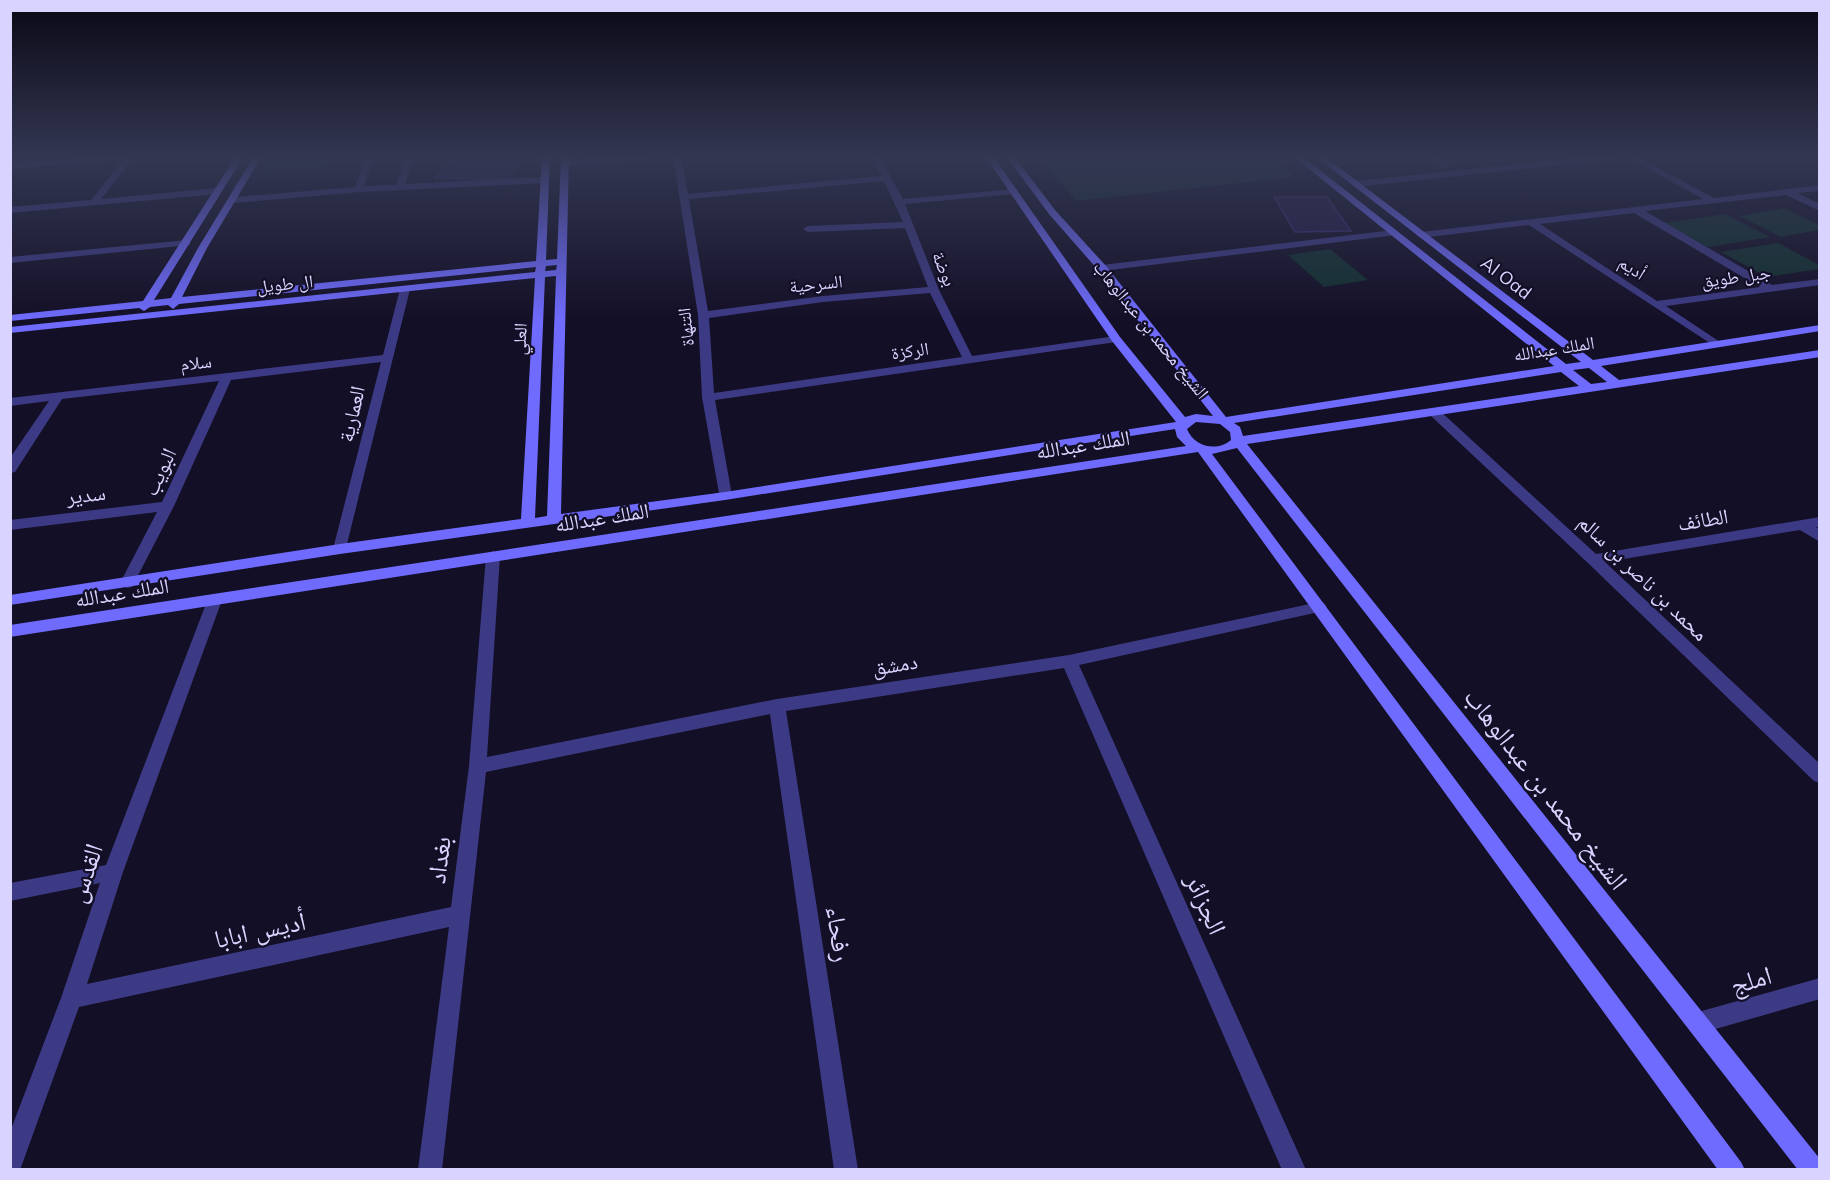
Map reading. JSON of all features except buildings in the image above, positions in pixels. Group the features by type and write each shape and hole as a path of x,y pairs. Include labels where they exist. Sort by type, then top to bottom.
{"street":[{"path":"135,317 147,304 206,211"},
{"path":"171,312 207,242 228,211"},
{"name":"العلي","path":"528,524 544,211"},
{"name":"العلي","path":"554,520 564,211"},
{"name":"التنهاة","path":"686,211 703,315 708,397 725,496"},
{"name":"بوضة","path":"904,211 934,290 969,361"},
{"name":"الشيخ محمد بن عبدالوهاب","path":"1028,211 1116,339 1184,424 1182,435 1201,448"},
{"name":"الشيخ محمد بن عبدالوهاب","path":"1051,211 1102,268 1223,421 1236,430 1238,441 1813,1170"},
{"name":"Al Oad","path":"1366,211 1586,386"},
{"name":"Al Oad","path":"1391,211 1615,382"},
{"path":"1421,234 1616,211"},
{"path":"1638,211 1771,289"},
{"name":"أديم","path":"1529,221 1716,344"},
{"path":"808,230 910,225"},
{"path":"1102,268 1393,233"},
{"path":"10,260 186,243"},
{"name":"ال طويل","path":"10,330 405,289 562,266"},
{"name":"ال طويل","path":"10,318 542,269"},
{"name":"جبل طويق","path":"1657,304 1820,282"},
{"name":"العمارية","path":"340,549 405,289"},
{"name":"السرحية","path":"703,315 823,299 934,290"},
{"name":"الملك عبدالله","path":"10,600 340,549 725,496 1184,424 1196,418 1223,421 1590,362 1820,328"},
{"name":"الركزة","path":"708,397 1116,339"},
{"name":"الملك عبدالله","path":"10,631 1201,448 1228,449 1238,441 1435,413 1586,386 1820,353"},
{"name":"سلام","path":"10,402 386,358"},
{"name":"البويب","path":"127,583 167,506 226,378"},
{"path":"10,469 58,397"},
{"name":"محمد بن ناصر بن سالم","path":"1435,413 1593,559 1820,776"},
{"path":"1201,448 1733,1170"},
{"name":"سدير","path":"10,525 167,506"},
{"name":"الطائف","path":"1593,559 1820,522"},
{"path":"1803,525 1820,537"},
{"name":"بغداد","path":"430,1170 478,766 493,556"},
{"name":"القدس","path":"10,1164 72,998 113,872 214,600"},
{"name":"دمشق","path":"478,766 777,706 1069,661 1319,608"},
{"name":"الجزائر","path":"1069,661 1294,1170"},
{"name":"رفحاء","path":"777,706 846,1170"},
{"path":"10,892 113,872"},
{"name":"أديس ابابا","path":"72,998 459,915"},
{"name":"املج","path":"1698,1023 1820,988"}],"green space":[{"path":"1767,211 1790,211 1819,225 1819,230 1781,237 1739,216"},
{"path":"1725,214 1770,237 1708,247 1664,223"},
{"path":"1778,243 1819,265 1819,269 1767,277 1721,252"},
{"path":"1330,249 1368,280 1324,287 1288,255"}]}
